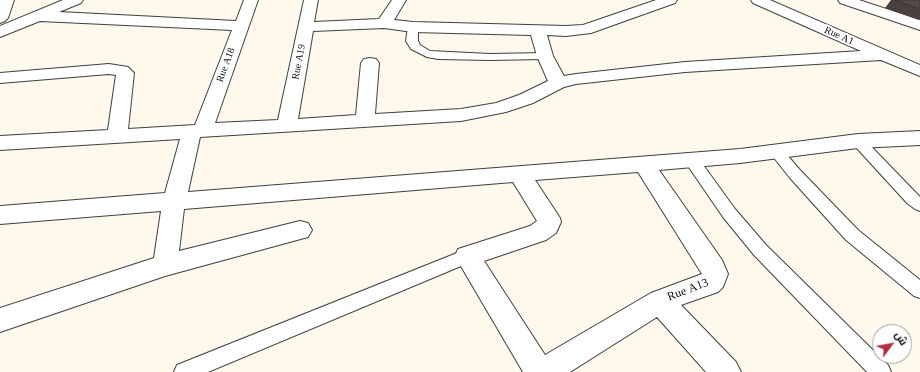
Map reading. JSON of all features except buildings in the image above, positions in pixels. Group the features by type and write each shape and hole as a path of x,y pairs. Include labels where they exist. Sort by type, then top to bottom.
{"street":[{"path":"0,32 76,0"},
{"name":"Rue A18","path":"165,265 174,202 197,130 251,0"},
{"name":"Rue A19","path":"287,124 311,0"},
{"path":"384,23 399,0"},
{"path":"305,27 384,23 413,27 560,32 585,30 670,0"},
{"name":"Rue A1","path":"758,0 920,71"},
{"path":"846,0 920,25"},
{"path":"40,16 241,26"},
{"path":"538,31 545,56 558,82"},
{"path":"0,143 287,124 431,118 499,108 526,98 558,82 606,75 685,68 882,55"},
{"path":"365,121 370,63"},
{"path":"0,78 109,69 122,71 125,73 117,135"},
{"path":"0,215 740,156 858,141 920,138"},
{"name":"Rue A13","path":"543,372 660,301 693,288 709,284 714,279 715,274 713,268 643,163"},
{"path":"519,174 548,218 548,226 538,233 467,256 539,372"},
{"path":"0,320 165,265 300,230"},
{"path":"660,301 726,372"}],"lane":[{"path":"413,27 412,41 415,47 427,54 490,57 545,56"},
{"path":"858,141 902,189 920,205"},
{"path":"776,151 795,174 852,235 920,290"},
{"path":"691,159 729,213 760,250 817,309 882,372"},
{"path":"184,372 467,256"}]}
